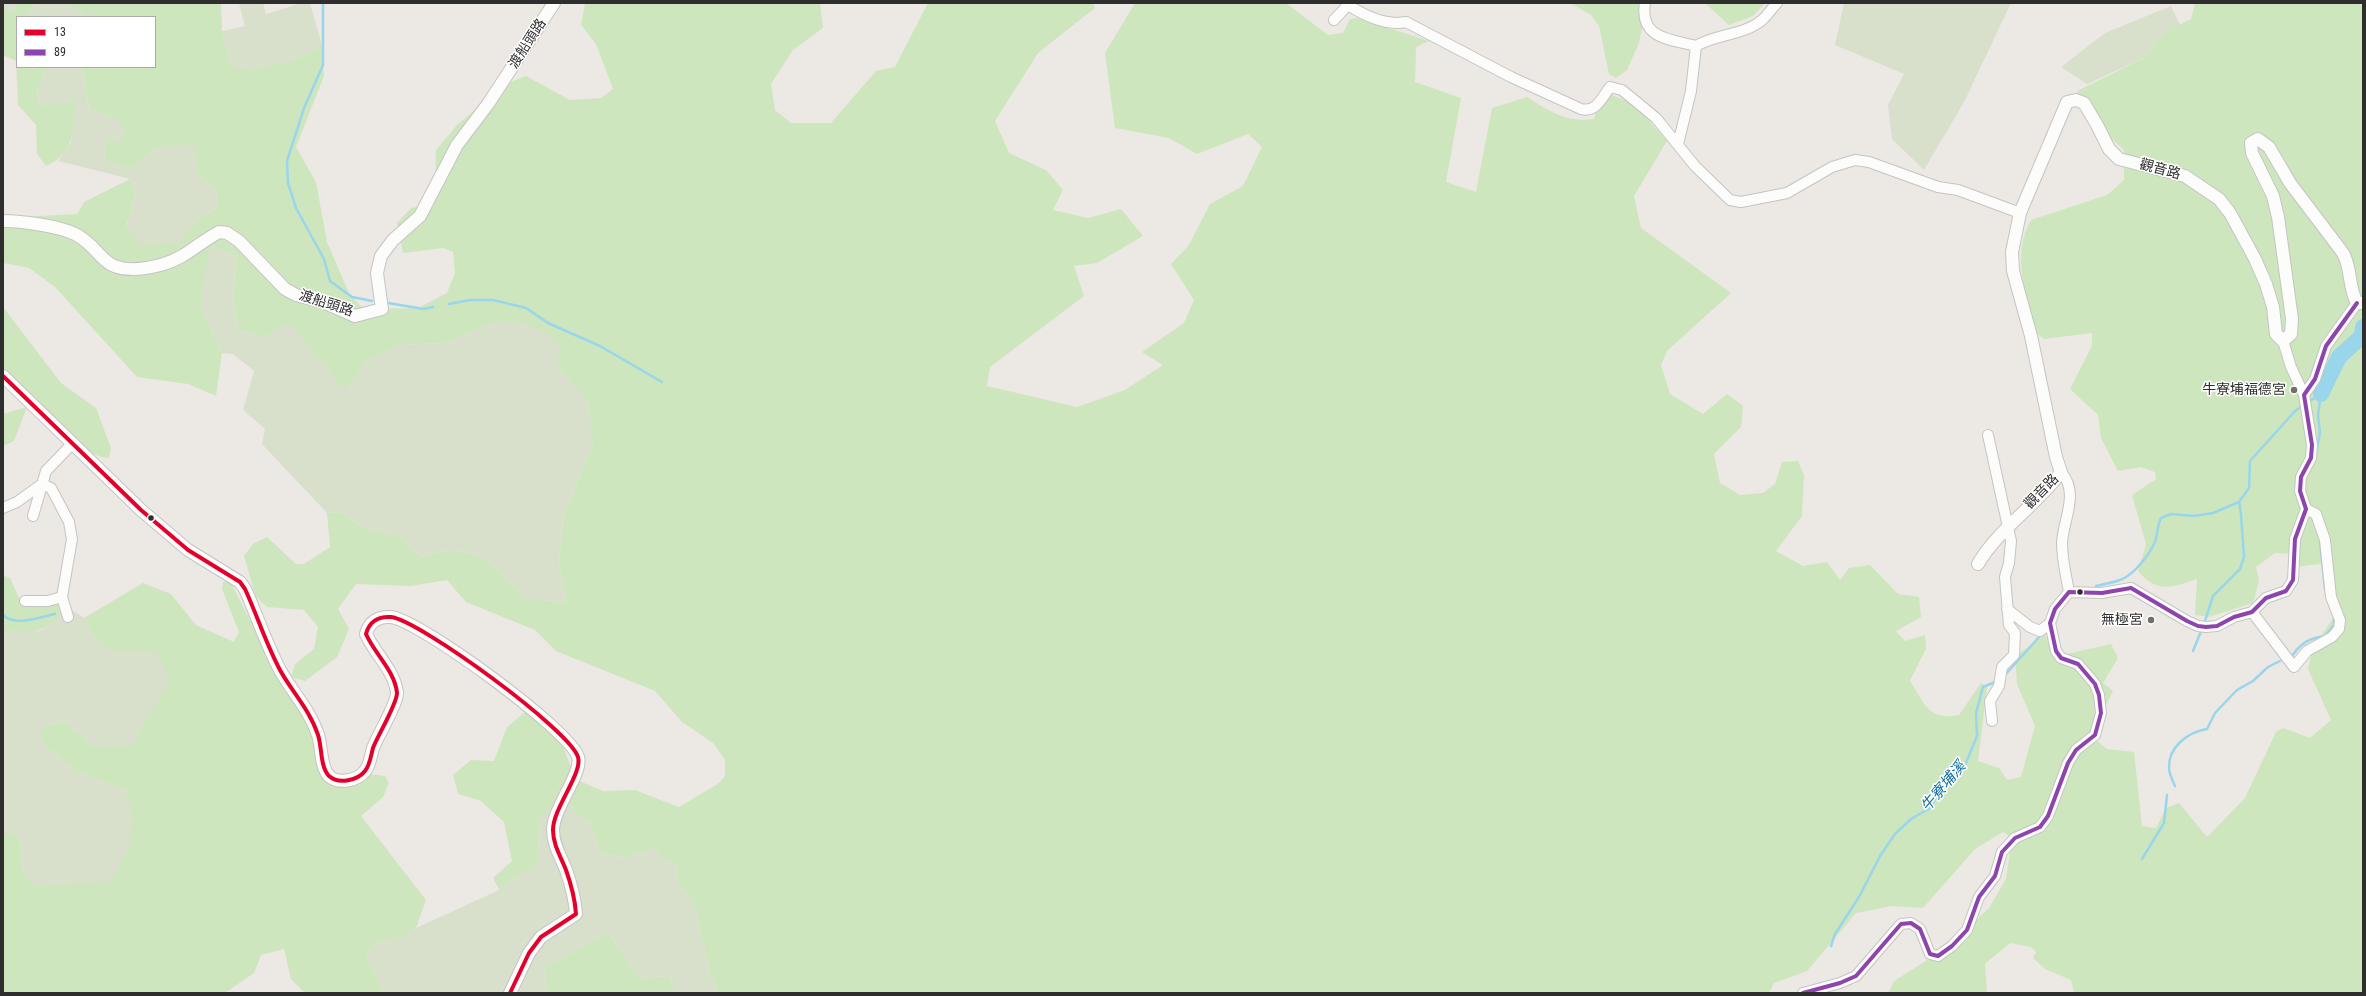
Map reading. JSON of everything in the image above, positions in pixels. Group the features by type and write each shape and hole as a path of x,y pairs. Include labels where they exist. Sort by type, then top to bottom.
{"street":[{"name":"渡船頭路","path":"3,221 22,221 73,233 87,241 106,261 119,268 139,269 163,264 183,256 219,232 226,233 255,257 285,289 296,295 323,302 355,316 382,309 377,273 381,256 393,240 420,216 457,145 488,104 554,3"},
{"path":"1645,3 1645,23 1652,33 1696,46 1713,37 1744,29 1762,20 1777,3"},
{"path":"1334,20 1348,4 1360,13 1394,25 1406,22 1511,76 1588,111 1594,108 1610,87 1622,90 1656,118 1730,200 1741,202 1787,193 1832,167 1855,160 1869,162 1938,187 1958,190 2020,213"},
{"path":"1678,144 1691,91 1696,46"},
{"name":"觀音路","path":"1978,564 1984,553 2028,505 2051,486 2061,472 2056,457 2032,336 2013,271 2012,252 2020,213 2067,102 2076,100 2084,103 2097,124 2109,149 2119,159 2184,176 2219,199 2230,214 2255,258 2273,306 2276,334 2283,341"},
{"path":"2069,592 2102,593 2132,588 2202,627 2217,626 2234,617 2252,612 2266,598 2286,591 2290,586 2295,566 2295,539 2306,509 2300,491 2301,478 2311,458 2312,445 2305,401 2291,367 2283,341 2291,334 2287,273 2273,196 2252,153 2251,143 2258,139 2269,147 2290,183 2346,259 2349,264 2352,294 2360,303 2326,346 2315,379 2305,401"},
{"path":"3,376 141,510 188,550 240,582 245,589 280,670 308,712 318,735 325,768 329,776 337,780 350,780 359,776 366,770 381,730 397,700 397,691 389,673 366,634 368,626 375,620 388,618 408,624 460,655 516,696 554,727 573,750 578,757 578,769 556,810 553,830 556,847 566,870 575,899 576,914 541,937 529,952 510,993"},
{"path":"1988,435 2011,541 2009,563 2005,577 2009,625 2015,633 2014,655 2002,667 1999,686 1990,702 1992,720"},
{"path":"33,516 46,471 73,443"},
{"path":"2061,472 2068,484 2070,502 2062,541 2062,561 2069,592"},
{"path":"3,508 17,502 42,484"},
{"path":"42,484 51,488 69,522 72,539 62,597 68,617"},
{"path":"2252,612 2294,667 2307,651 2332,637 2339,629 2340,620 2331,597 2325,540 2316,514 2306,509"},
{"path":"2007,609 2030,627 2040,631 2050,623 2055,609 2069,592"},
{"path":"25,601 48,601 62,597"},
{"path":"1803,993 1840,984 1856,976 1901,924 1912,923 1920,929 1930,954 1938,956 1952,946 1967,930 1979,897 1995,876 2002,852 2015,838 2040,827 2048,816 2068,763 2076,750 2095,735 2101,714 2099,695 2095,684 2078,664 2061,658 2056,651 2050,623"}],"green space":[{"path":"3,3 18,3 11,14 3,6"},
{"path":"18,3 34,3 28,16 16,16 16,61 3,55 3,6 11,14"},
{"path":"34,3 71,3 85,16 28,16"},
{"path":"71,3 221,3 222,31 232,66 294,60 322,45 324,76 296,147 316,182 327,242 349,293 363,309 418,308 447,293 455,273 453,252 443,248 403,253 397,223 411,208 423,206 435,190 436,150 457,125 506,84 526,76 570,100 601,98 613,89 596,44 581,25 585,3 820,3 823,28 793,50 771,84 775,110 791,123 831,123 876,71 895,67 928,3 1093,3 1095,8 1038,53 995,121 1009,153 1046,170 1063,190 1053,210 1088,218 1121,209 1143,236 1097,263 1074,266 1084,296 990,367 987,386 1077,407 1125,390 1163,365 1142,352 1184,323 1194,300 1171,264 1189,245 1210,204 1243,186 1262,147 1248,134 1197,154 1169,138 1115,128 1105,53 1135,3 1286,3 1328,35 1343,33 1350,19 1358,18 1429,41 1416,47 1415,82 1461,98 1446,182 1476,192 1492,108 1527,97 1559,115 1575,119 1594,119 1602,91 1634,104 1667,141 1634,196 1641,228 1731,293 1667,351 1661,365 1670,394 1703,414 1727,394 1743,406 1741,427 1714,454 1720,483 1740,495 1763,493 1775,484 1782,462 1798,461 1804,475 1802,516 1776,551 1803,566 1827,562 1840,580 1849,568 1870,565 1898,594 1919,597 1921,617 1896,631 1905,641 1925,635 1926,649 1910,681 1928,709 1940,715 1949,716 1959,715 1981,683 1987,687 1978,761 1999,768 2007,780 2021,777 2035,726 2017,684 2015,656 2045,635 2055,654 2062,655 2111,644 2118,658 2103,683 2113,691 2091,736 2107,749 2134,752 2142,826 2156,828 2166,808 2179,803 2207,837 2245,798 2276,732 2283,728 2310,738 2331,720 2308,669 2313,648 2335,615 2328,563 2295,567 2291,554 2275,553 2256,567 2259,581 2253,603 2209,617 2195,615 2197,579 2166,587 2152,583 2138,571 2146,544 2132,495 2156,479 2155,472 2141,467 2118,471 2101,438 2098,415 2070,389 2092,346 2092,333 2044,339 2034,331 2022,275 2022,247 2025,233 2031,220 2107,195 2124,180 2124,150 2082,112 2077,91 2144,58 2163,33 2191,19 2195,3 2363,3 2363,993 2074,993 2071,980 2045,969 2033,958 2036,952 2031,947 2010,943 1985,964 1987,993 1888,993 1894,981 1948,947 1989,908 2006,879 2012,838 2003,832 1975,849 1923,908 1892,906 1856,913 1807,971 1774,983 1769,993 718,993 710,974 693,900 677,885 676,864 662,859 655,848 627,858 600,853 588,820 540,820 537,864 499,890 493,878 512,861 504,822 481,801 458,794 453,775 471,760 494,761 507,727 525,712 562,743 575,779 603,791 635,790 679,807 719,783 725,776 725,760 713,743 682,722 655,691 556,651 535,630 466,602 447,580 411,586 356,584 338,609 349,629 337,657 305,681 291,677 295,664 314,649 318,627 304,610 267,607 256,597 244,556 253,544 267,537 296,564 304,564 330,547 327,513 342,512 361,527 400,536 421,557 446,551 461,551 472,554 482,559 500,572 523,597 566,603 559,562 563,518 593,443 587,400 557,367 494,323 445,343 401,345 366,362 349,388 342,388 291,326 281,326 265,338 238,330 233,300 236,257 200,306 222,353 216,396 188,384 137,377 55,287 29,268 3,263 3,218 77,214 84,202 130,179 136,192 126,227 178,243 196,220 216,208 217,193 198,173 159,147 130,169 104,160 106,140 116,118 89,109 82,68 156,68 156,16 85,16"},
{"path":"263,3 266,14 302,3 310,3 322,45 294,60 252,70 232,66 222,31 245,26 239,4"},
{"path":"1570,3 1647,3 1639,43 1627,70 1616,78 1609,74 1599,26 1591,15"},
{"path":"1705,3 1765,3 1753,16 1729,25"},
{"path":"1844,3 2011,3 1964,102 1924,170 1892,139 1888,105 1904,74 1835,45"},
{"path":"2171,6 2180,25 2163,33 2144,58 2087,84 2061,67 2105,33"},
{"path":"16,68 47,68 37,91 39,105 70,100 77,105 73,133 67,148 55,161 46,166 37,154 36,125 18,105"},
{"path":"47,68 82,68 89,109 116,118 126,128 121,142 106,140 104,160 130,169 159,147 194,145 198,173 217,193 216,208 196,220 178,243 140,244 126,228 136,192 130,179 58,161 71,142 76,105 70,100 39,105 37,91"},
{"path":"210,244 236,257 233,300 238,330 265,338 281,326 291,325 342,388 349,388 366,362 401,345 445,343 494,323 517,321 545,332 561,345 557,367 587,400 593,443 563,518 559,562 566,603 523,597 500,572 482,559 472,554 461,551 446,551 421,557 400,536 361,527 342,512 327,513 262,444 265,429 243,410 254,371 233,354 222,353 200,306"},
{"path":"3,307 61,383 96,408 111,448 109,458 97,455 83,448 69,438 53,425 3,376"},
{"path":"27,407 14,441 3,446 3,414"},
{"path":"3,575 10,578 19,598 58,595 68,607 55,624 27,634 3,630"},
{"path":"230,581 287,692 312,719 329,779 368,774 385,776 389,783 383,797 361,816 426,900 416,928 403,937 375,943 366,954 384,993 305,993 291,979 284,949 261,955 254,973 225,993 3,993 3,832 20,835 23,874 127,791 74,771 42,742 42,727 65,720 94,747 155,651 112,651 93,637 84,618 143,583 171,594 196,625 234,642 239,632 222,589 223,582"},
{"path":"68,607 84,618 93,637 112,651 155,651 169,679 133,746 94,747 65,720 42,727 42,742 74,771 127,791 132,819 129,846 112,881 33,886 23,874 20,836 3,832 3,630 14,632 32,632 40,630 54,622"},
{"path":"562,803 588,820 600,853 627,858 655,848 662,859 676,864 677,885 693,900 710,974 718,993 676,993 669,976 640,978 608,933 546,966 545,987 549,993 384,993 366,954 375,943 403,937 416,928 499,890 537,864 540,820 554,804"},
{"path":"608,933 640,978 669,976 676,993 549,993 545,987 546,966"}],"waterway":[{"path":"323,3 323,65 304,108 287,161 288,183 296,208 324,259 330,281 352,297 372,301"},
{"path":"449,304 470,300 493,300 526,308 548,323 600,346 662,382"},
{"path":"388,303 424,309 433,307"},
{"name":"牛寮埔溪","path":"2321,394 2339,357 2362,336 2363,327"},
{"name":"牛寮埔溪","path":"2308,402 2321,394"},
{"path":"2316,454 2320,433 2318,415 2321,394"},
{"name":"牛寮埔溪","path":"2096,586 2120,580 2131,574 2136,569 2149,553 2155,542 2161,518 2171,514 2194,516 2213,513 2239,502 2249,488 2250,461 2295,411 2302,406"},
{"path":"2204,624 2213,596 2240,569 2244,557 2239,502"},
{"path":"2320,540 2325,589"},
{"path":"3,615 8,619 21,621 55,614"},
{"path":"2292,656 2306,642 2314,638 2325,636 2334,625 2334,616"},
{"path":"2193,651 2202,629"},
{"name":"牛寮埔溪","path":"2005,675 2040,636"},
{"path":"2175,786 2170,775 2169,768 2172,753 2180,742 2193,733 2207,729 2215,713 2237,690 2253,681 2268,667 2280,661"},
{"name":"牛寮埔溪","path":"1831,946 1835,934 1859,897 1880,856 1895,834 1911,819 1930,808 1940,790 1966,763 1977,736 1976,713 1983,687 1995,682"},
{"path":"2142,859 2164,823 2167,795"}],"transit line":[{"name":"89","path":"1803,993 1840,983 1856,976 1901,924 1911,923 1920,929 1930,954 1938,956 1952,946 1967,930 1979,897 1995,876 2002,852 2015,838 2040,827 2048,816 2068,763 2076,750 2095,735 2101,713 2099,695 2095,684 2078,664 2061,658 2056,651 2050,623 2055,609 2069,592 2102,593 2131,588 2187,621 2198,626 2206,627 2217,626 2234,617 2252,612 2266,598 2286,591 2293,580 2295,539 2306,509 2300,491 2301,477 2311,458 2312,445 2304,395 2315,379 2326,346 2357,303"},
{"name":"13","path":"3,376 141,510 188,550 240,582 245,589 270,650 280,670 306,709 315,726 324,767 326,772 333,779 343,781 353,779 358,777 367,769 373,748 391,712 396,698 397,693 392,677 366,634 372,623 378,619 386,617 391,617 407,623 431,636 460,655 523,702 569,743 578,757 578,764 576,772 554,821 553,835 571,886 576,914 541,937 529,953 510,993"}],"place":[{"name":"牛寮埔福德宮","path":"2294,390"},
{"name":"無極宮","path":"2151,620"}]}
